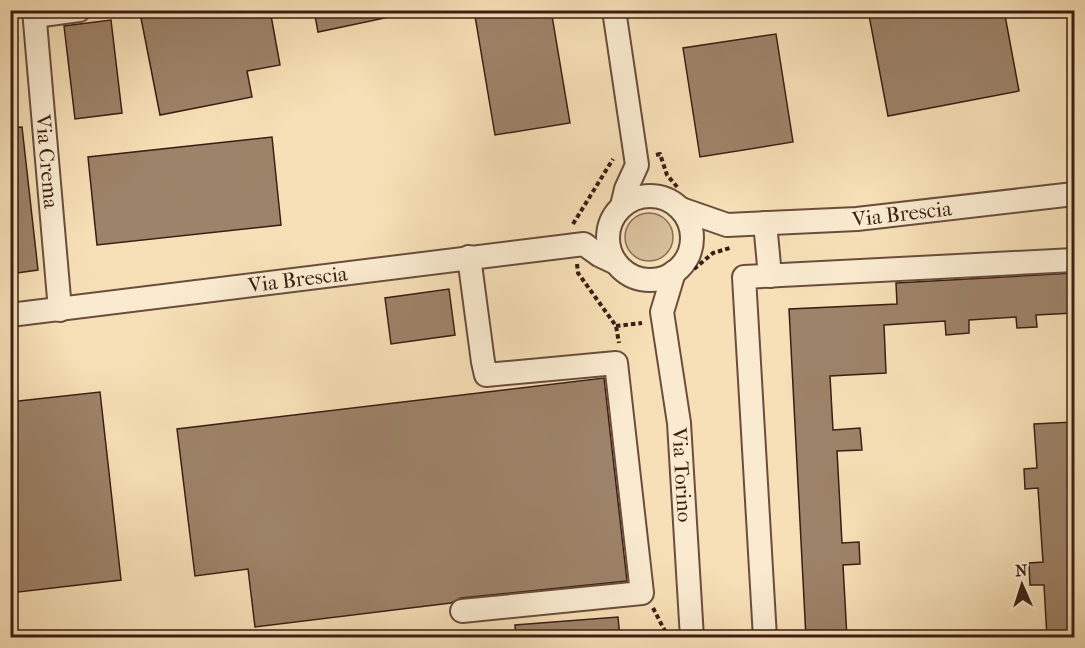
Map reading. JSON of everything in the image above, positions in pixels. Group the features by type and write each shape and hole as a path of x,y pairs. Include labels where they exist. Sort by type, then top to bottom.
{"street":[{"path":"35,13 79,10"},
{"path":"614,10 637,161 609,228 609,247 616,263"},
{"name":"Via Crema","path":"35,13 60,310"},
{"path":"637,161 676,200 690,226 692,235 689,252"},
{"name":"Via Brescia","path":"676,200 727,225 857,219 1074,194"},
{"path":"616,263 580,244 630,201 647,196 676,200"},
{"path":"765,223 770,276"},
{"path":"689,252 708,241 727,225"},
{"name":"Via Brescia","path":"10,315 580,244"},
{"name":"Via Torino","path":"689,252 675,272 662,312 679,423 692,638"},
{"path":"462,610 642,593 616,363 486,375 469,257"},
{"path":"765,638 744,277 1074,261"},
{"name":"Via Torino","path":"616,263 622,270 635,277 662,312"},
{"path":"635,277 655,279 675,272"}],"path":[{"path":"580,244 573,224 613,159 612,147"},
{"path":"637,161 660,154 676,200"}],"shaded area":[{"path":"644,213 654,213 666,220 673,232 673,242 666,254 654,261 644,261 629,250 625,242 625,232 636,217"}],"building":[{"path":"179,10 270,10 280,65 247,71 252,97 160,115 141,18"},
{"path":"314,10 384,10 385,18 318,32"},
{"path":"474,10 551,10 570,123 495,135"},
{"path":"868,10 1004,10 1019,91 888,116"},
{"path":"111,20 122,113 75,119 64,26"},
{"path":"776,34 793,142 700,157 683,48"},
{"path":"22,127 38,270 10,274 10,128"},
{"path":"272,137 281,225 97,245 88,157"},
{"path":"1074,273 1074,313 1036,315 1037,327 1017,328 1016,317 969,320 969,333 946,335 945,321 884,325 886,373 830,376 833,430 860,428 862,450 837,451 842,543 859,542 860,564 843,565 847,638 806,638 789,309 897,304 896,283"},
{"path":"449,289 455,335 391,344 385,298"},
{"path":"604,378 627,581 461,598 451,603 255,627 248,569 195,576 177,429"},
{"path":"100,392 121,580 10,593 10,402"},
{"path":"1074,422 1074,638 1047,638 1044,585 1030,585 1029,563 1043,562 1038,488 1025,489 1024,469 1037,468 1034,424"},
{"path":"618,617 620,638 516,638 515,625"}]}
